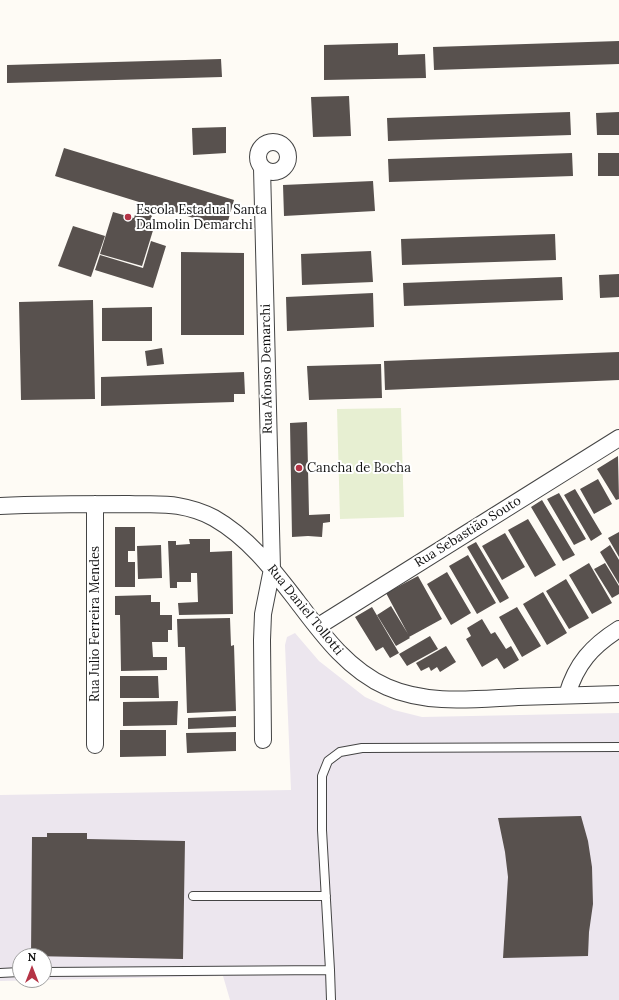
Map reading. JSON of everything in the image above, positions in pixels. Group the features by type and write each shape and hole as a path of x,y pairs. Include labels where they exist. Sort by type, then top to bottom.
{"street":[{"name":"Rua Afonso Demarchi","path":"262,168 272,569 263,614 263,740"},
{"name":"Rua Sebastião Souto","path":"317,627 619,438"},
{"name":"Rua Daniel Tollotti","path":"0,506 95,504 176,505 190,508 213,517 238,534 253,548 272,569 340,654 365,674 387,687 417,697 476,699 619,694"},
{"name":"Rua Julio Ferreira Mendes","path":"95,504 95,745"},
{"path":"567,695 570,685 583,660 599,643 619,629"}],"lane":[{"path":"331,1000 322,830 322,776 328,761 340,752 362,748 619,747"},
{"path":"193,896 326,896"},
{"path":"52,972 330,970"},
{"path":"0,973 12,972"}],"shaded area":[{"path":"295,633 319,661 365,697 394,710 422,717 619,713 619,1000 230,1000 223,976 52,980 52,948 12,948 12,981 0,981 0,795 291,790 285,645 287,637"}],"green space":[{"path":"401,408 404,517 340,519 337,409"}],"building":[{"path":"619,41 619,64 434,70 433,47"},
{"path":"398,43 398,55 425,54 426,78 324,80 324,45"},
{"path":"221,59 222,77 7,83 7,65"},
{"path":"349,96 351,136 313,137 311,97"},
{"path":"570,112 571,135 388,141 387,118"},
{"path":"619,112 619,135 597,135 596,113"},
{"path":"226,127 226,153 193,155 192,128"},
{"path":"64,148 234,200 226,228 155,206 150,222 155,224 142,266 100,254 113,212 134,218 139,202 55,176"},
{"path":"572,153 573,176 389,182 388,159"},
{"path":"598,153 619,153 619,176 598,176"},
{"path":"373,181 375,211 284,216 283,185"},
{"path":"73,226 105,236 91,277 58,266"},
{"path":"555,234 556,260 402,265 401,239"},
{"path":"151,241 166,246 153,288 95,270 100,255 143,268"},
{"path":"371,251 373,282 302,285 301,254"},
{"path":"181,252 244,253 244,335 181,335"},
{"path":"619,274 619,297 600,298 599,275"},
{"path":"562,277 563,300 404,306 403,283"},
{"path":"373,293 374,327 287,331 286,297"},
{"path":"93,300 95,399 21,400 19,302"},
{"path":"152,307 152,341 102,341 102,308"},
{"path":"162,348 164,364 147,366 145,351"},
{"path":"619,352 619,380 385,390 384,361"},
{"path":"381,364 382,398 309,400 307,366"},
{"path":"244,372 245,394 234,394 234,402 101,406 101,377"},
{"name":"Cancha de Bocha","path":"307,422 309,515 330,514 330,522 323,523 322,537 292,537 290,423"},
{"path":"618,456 619,499 616,500 597,469"},
{"path":"598,479 612,504 594,514 580,489"},
{"path":"575,489 602,534 591,541 564,495"},
{"path":"559,493 586,539 574,545 547,499"},
{"path":"542,500 575,555 563,561 531,507"},
{"path":"528,519 556,565 535,577 508,530"},
{"path":"115,527 135,527 135,551 128,551 128,562 135,562 135,587 115,587"},
{"path":"619,532 619,557 608,538"},
{"path":"505,533 525,567 502,580 482,546"},
{"path":"189,539 210,539 210,552 232,551 233,614 179,615 178,603 198,602 197,573 191,573 191,582 177,582 177,588 170,588 168,541 176,541 176,545 190,544"},
{"path":"476,542 509,598 500,603 467,547"},
{"path":"161,545 162,578 138,579 137,546"},
{"path":"610,545 619,560 619,584 600,552"},
{"path":"468,555 496,603 477,614 449,566"},
{"path":"589,563 612,603 592,614 569,575"},
{"path":"605,563 619,586 619,594 612,598 594,569"},
{"path":"447,572 471,613 451,625 427,584"},
{"path":"418,576 442,619 396,646 377,615 391,606 408,634 386,593"},
{"path":"566,579 589,618 569,629 546,591"},
{"path":"543,592 567,633 547,645 523,604"},
{"path":"151,595 151,602 160,602 160,615 172,615 172,630 168,630 168,642 152,642 153,657 167,657 167,670 121,671 120,615 115,615 115,596"},
{"path":"372,607 399,653 390,658 383,647 376,651 355,617"},
{"path":"517,607 541,646 522,657 499,617"},
{"path":"230,618 231,646 234,645 236,711 187,713 185,647 178,647 177,619"},
{"path":"482,619 491,634 495,632 506,649 511,646 519,660 504,669 497,658 482,667 466,639 471,636 467,628"},
{"path":"430,636 438,649 407,666 399,654"},
{"path":"446,646 456,662 440,672 437,667 431,671 429,667 421,671 416,663"},
{"path":"120,676 158,676 159,698 120,698"},
{"path":"178,701 177,725 123,726 123,702"},
{"path":"236,716 236,727 188,729 188,718"},
{"path":"120,730 166,730 166,756 120,757"},
{"path":"236,732 236,751 187,753 186,733"},
{"path":"581,816 588,841 592,867 593,904 589,932 588,956 503,958 508,877 505,852 498,818"},
{"path":"47,833 87,833 87,839 185,841 183,959 52,956 52,948 31,948 32,837 47,837"}],"place":[{"name":"Escola Estadual Santa Dalmolin Demarchi","path":"128,217"},
{"name":"Cancha de Bocha","path":"299,468"}]}
